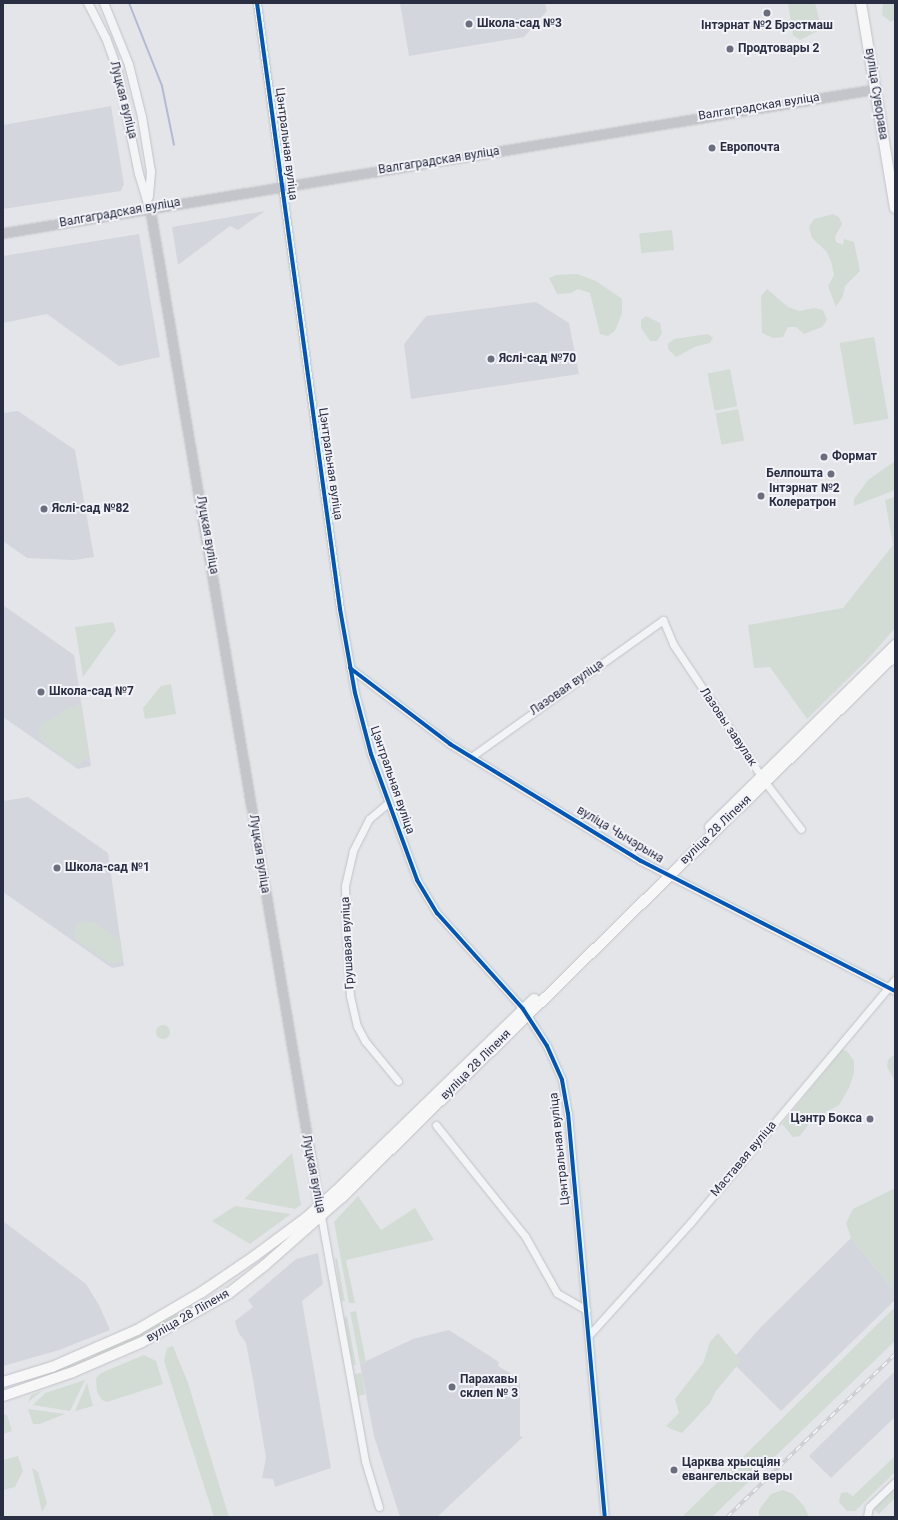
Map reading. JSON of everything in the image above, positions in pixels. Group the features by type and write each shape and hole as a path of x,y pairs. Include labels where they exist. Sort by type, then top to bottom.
{"main road":[{"name":"вуліца Суворава","path":"860,3 876,89 895,208"},
{"name":"Валгаградская вуліца","path":"3,233 149,204 282,187 876,89"},
{"name":"Луцкая вуліца","path":"149,204 320,1211"},
{"name":"вуліца 28 Ліпеня","path":"3,1396 107,1358 209,1306 265,1265 667,874 895,645"},
{"name":"вуліца 28 Ліпеня","path":"763,779 895,655"},
{"name":"вуліца 28 Ліпеня","path":"3,1382 52,1367 96,1349 136,1330 202,1292 320,1211"},
{"path":"202,1292 209,1306"}],"street":[{"name":"Луцкая вуліца","path":"88,3 106,38 117,68 139,174 149,204"},
{"name":"Луцкая вуліца","path":"104,3 129,65 142,117 151,172 149,204"},
{"name":"Цэнтральная вуліца","path":"257,3 350,668 365,734 388,803 417,880 445,922 525,1012 552,1057 565,1090 587,1310 605,1517"},
{"name":"Лазовая вуліца","path":"471,757 663,620"},
{"name":"Лазовы завулак","path":"663,620 673,644 763,779 801,829"},
{"name":"вуліца Чычэрына","path":"350,668 419,722 471,757 667,874 895,991"},
{"name":"Грушавая вуліца","path":"388,803 369,819 353,851 346,886 346,929 350,996 357,1026 365,1041 398,1081"},
{"name":"Маставая вуліца","path":"589,1335 691,1222 895,980"},
{"path":"436,1125 528,1241 557,1293 587,1310"},
{"name":"Луцкая вуліца","path":"320,1211 365,1460 379,1507"},
{"path":"867,1517 869,1507 895,1482"}],"shaded area":[{"name":"Школа-сад №3","path":"400,3 545,3 547,11 524,37 409,56"},
{"path":"788,3 815,3 820,23 818,31 800,40 793,35"},
{"path":"883,3 895,3 895,19 891,22 882,15"},
{"path":"111,106 124,184 121,191 3,209 3,125"},
{"path":"265,211 238,230 230,226 178,265 172,227"},
{"path":"833,214 839,217 842,224 835,237 836,242 843,245 844,239 854,242 860,271 845,286 843,296 836,307 828,286 834,275 831,261 826,251 812,238 809,227 814,219"},
{"path":"672,230 674,250 641,253 639,233"},
{"path":"139,234 160,357 119,366 47,314 3,323 3,256"},
{"path":"577,274 596,281 622,299 622,313 615,331 608,336 600,334 590,293 578,289 571,293 557,294 549,278 556,275"},
{"path":"767,289 788,307 799,311 814,308 823,310 827,320 822,327 804,334 796,327 788,327 783,337 773,338 762,333 761,296"},
{"name":"Яслі-сад №70","path":"536,302 569,323 579,374 411,399 404,344 426,316"},
{"path":"646,316 660,323 662,333 657,341 650,341 641,328 641,320"},
{"path":"708,334 713,338 710,343 697,346 676,357 668,349 668,344 674,339"},
{"path":"874,337 888,419 854,425 840,343"},
{"path":"730,369 737,406 715,411 707,373"},
{"path":"738,409 744,440 722,445 715,413"},
{"name":"Яслі-сад №82","path":"18,411 75,450 94,557 74,560 27,558 3,541 3,413"},
{"path":"895,461 895,490 854,506 854,499 868,480"},
{"path":"895,497 895,628 868,659 807,719 770,667 754,668 748,625 843,608 893,545 885,500"},
{"name":"Школа-сад №7","path":"3,605 74,655 91,766 78,769 3,717"},
{"path":"113,622 116,631 83,677 75,627"},
{"path":"171,684 176,714 145,719 143,708 161,686"},
{"path":"78,704 81,704 89,756 80,764 71,763 40,739 38,731 42,724 70,707 78,707"},
{"name":"Школа-сад №1","path":"28,797 108,853 124,966 112,968 3,892 3,801"},
{"path":"85,921 97,924 120,940 123,959 120,963 111,964 75,939 74,926"},
{"path":"163,1025 168,1027 170,1032 168,1037 163,1039 158,1037 156,1032 158,1027"},
{"path":"842,1050 847,1051 854,1061 854,1073 849,1088 839,1105 812,1120 800,1136 793,1137 782,1124"},
{"path":"895,1054 895,1081 887,1067 888,1060"},
{"path":"292,1153 301,1205 295,1209 244,1199"},
{"path":"895,1188 895,1292 851,1238 846,1223 853,1209"},
{"path":"358,1196 381,1230 415,1208 434,1240 346,1260 355,1303 349,1303 334,1222"},
{"path":"235,1206 291,1214 250,1244 212,1221"},
{"path":"3,1221 86,1284 99,1305 110,1330 59,1350 3,1366"},
{"path":"851,1238 895,1292 895,1300 781,1411 731,1361 761,1327"},
{"path":"318,1253 323,1284 302,1301 331,1468 275,1487 273,1479 262,1478 266,1458 253,1380 246,1343 238,1332 235,1321 253,1307 248,1300 296,1259"},
{"path":"335,1258 337,1258 345,1302 341,1300"},
{"path":"196,1303 198,1305 142,1337 55,1374 19,1385 91,1357"},
{"path":"895,1307 895,1341 712,1517 682,1517"},
{"path":"356,1311 366,1363 360,1364 350,1312"},
{"path":"347,1316 356,1365 353,1365 344,1318"},
{"path":"449,1330 499,1362 498,1366 515,1376 520,1383 520,1436 523,1437 437,1517 400,1517 374,1436 360,1364 413,1339"},
{"path":"718,1333 741,1361 716,1391 710,1403 682,1433 671,1429 666,1426 679,1413 675,1399 703,1363 710,1342"},
{"path":"173,1346 188,1383 229,1517 214,1517 164,1361 167,1348"},
{"path":"144,1355 156,1361 163,1384 107,1402 102,1400 97,1392 96,1378 101,1373"},
{"path":"895,1371 895,1417 831,1478 809,1456"},
{"path":"91,1372 42,1391 28,1402 31,1395"},
{"path":"362,1373 365,1395 358,1396 355,1374"},
{"path":"85,1380 70,1411 33,1405 45,1393"},
{"path":"87,1383 93,1406 75,1411"},
{"path":"28,1409 65,1414 40,1424 33,1424"},
{"path":"3,1414 7,1415 12,1431 3,1434"},
{"path":"18,1456 23,1471 15,1487 3,1490 3,1460"},
{"path":"895,1456 895,1472 855,1511 847,1511 839,1502 841,1493 847,1492 853,1496"},
{"path":"32,1468 38,1472 47,1503 42,1512"},
{"path":"893,1488 895,1498 879,1514 873,1508"},
{"path":"783,1490 793,1494 804,1506 809,1517 759,1517 759,1510 771,1494"}],"waterway":[{"path":"129,3 162,86 174,145"}],"railway":[{"path":"727,1517 895,1354"}],"cycle path":[{"path":"257,3 340,609 355,693 371,754 417,880 437,913 523,1009 547,1046 562,1080 568,1113 605,1517"},
{"path":"350,668 450,744 641,861 895,991"}],"place":[{"name":"Інтэрнат №2 Брэстмаш","path":"767,13"},
{"name":"Школа-сад №3","path":"469,24"},
{"name":"Продтовары 2","path":"730,49"},
{"name":"Европочта","path":"712,148"},
{"name":"Яслі-сад №70","path":"491,359"},
{"name":"Формат","path":"824,457"},
{"name":"Белпошта","path":"831,474"},
{"name":"Інтэрнат №2 Колератрон","path":"761,496"},
{"name":"Яслі-сад №82","path":"44,509"},
{"name":"Школа-сад №7","path":"41,692"},
{"name":"Школа-сад №1","path":"57,868"},
{"name":"Цэнтр Бокса","path":"870,1119"},
{"name":"Парахавы склеп № 3","path":"452,1387"},
{"name":"Царква хрысціян евангельскай веры","path":"674,1470"}]}
